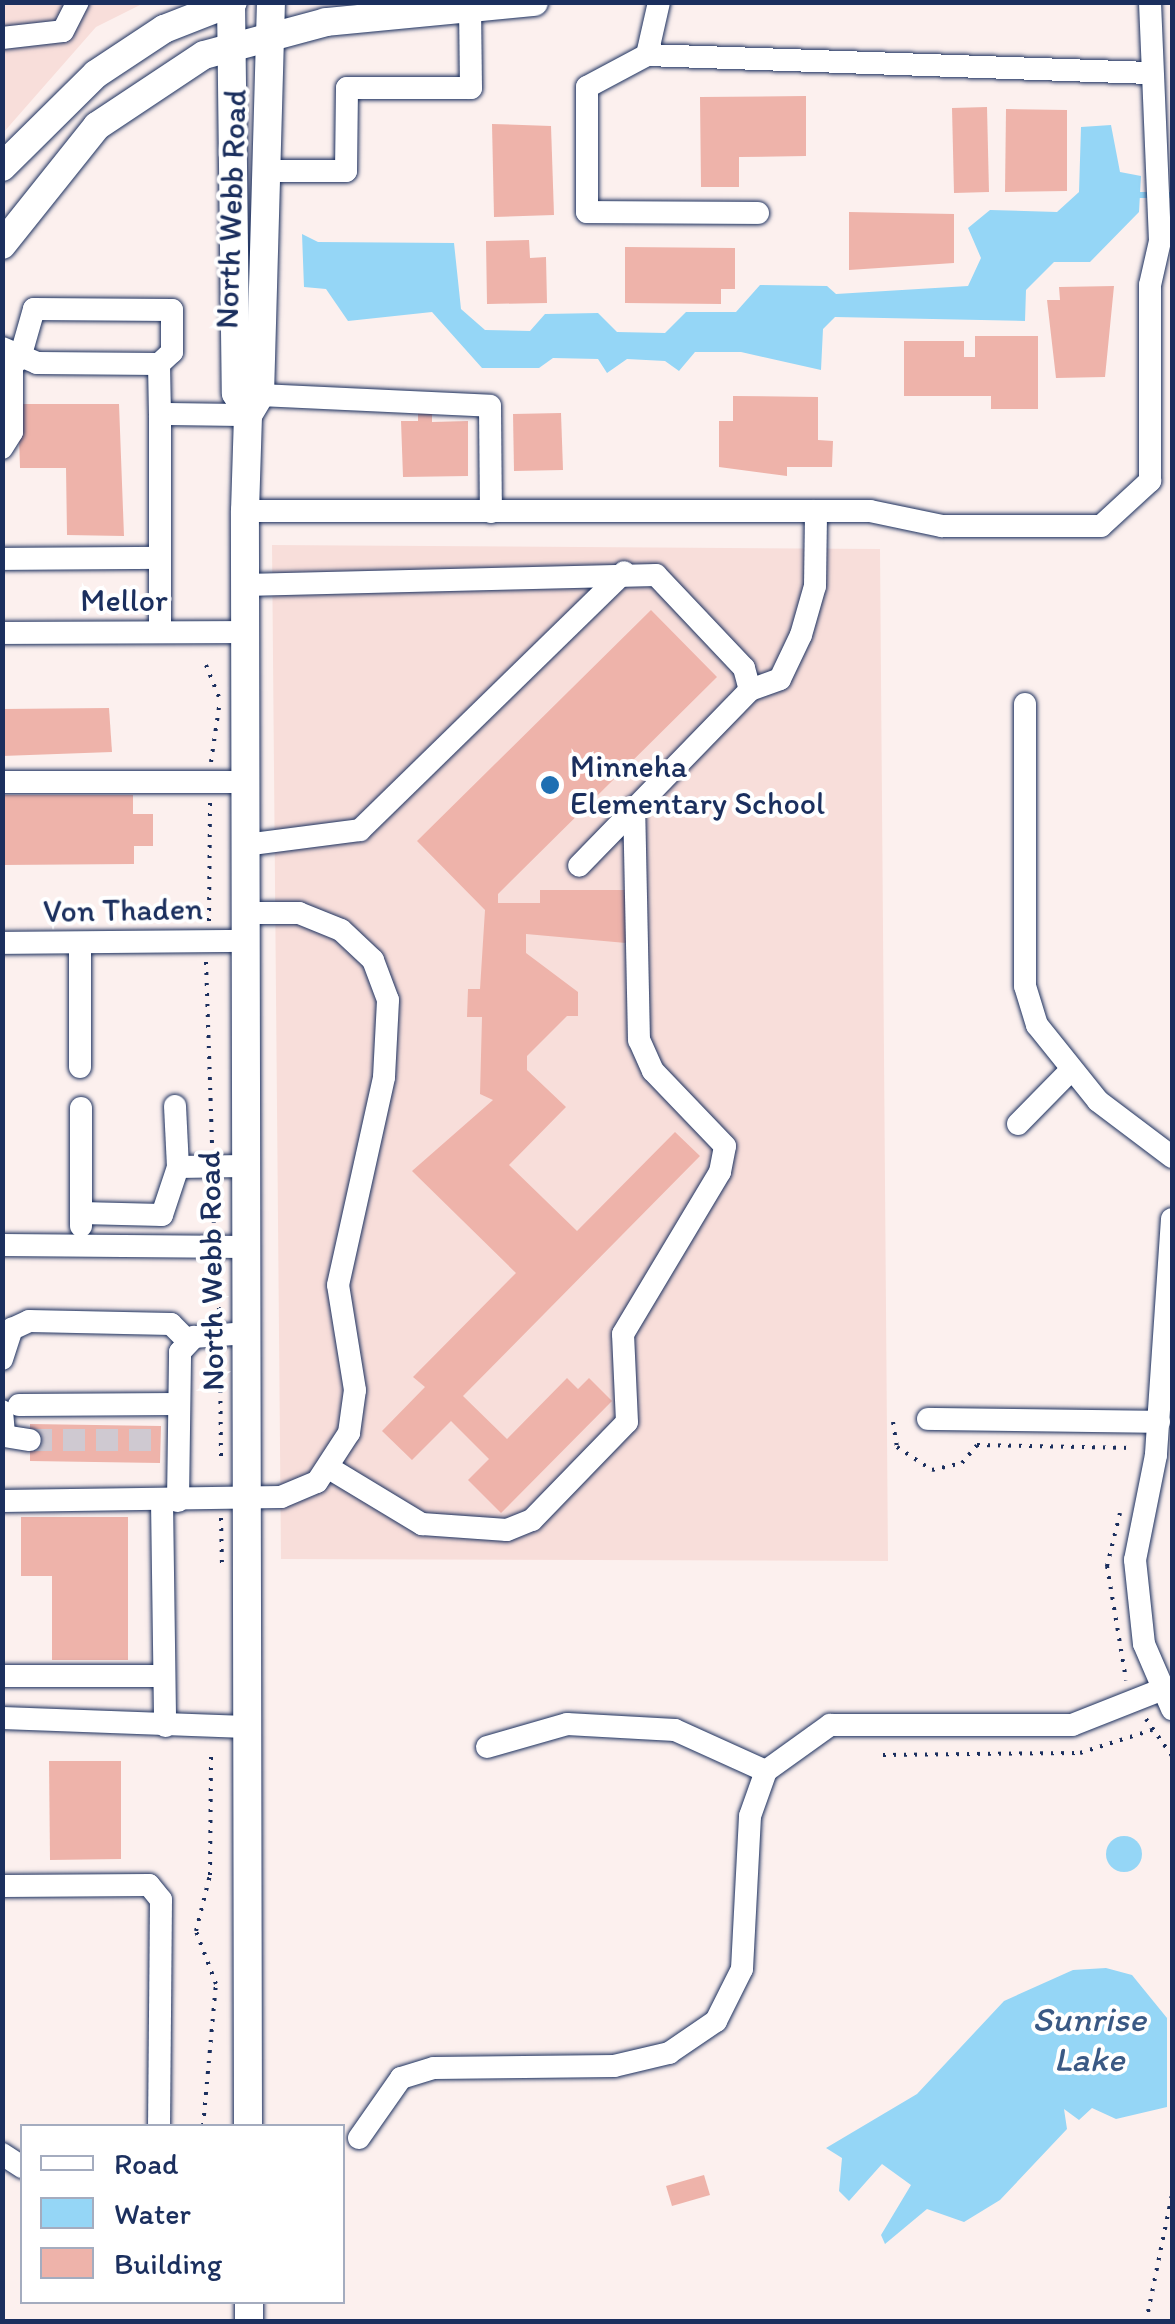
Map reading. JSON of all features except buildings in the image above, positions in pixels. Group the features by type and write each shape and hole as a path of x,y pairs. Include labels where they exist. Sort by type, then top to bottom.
{"main road":[{"name":"North Webb Road","path":"248,2124 245,512 268,171 271,2"},
{"path":"2,245 97,126 175,70 232,45 271,34 534,2"},
{"name":"North Webb Road","path":"232,3 236,392 255,405"},
{"path":"2,168 96,74 164,30 232,3"}],"street":[{"path":"2,38 48,38 74,20 78,2"},
{"path":"647,55 659,2"},
{"path":"245,512 816,512 954,527 1101,526 1150,481 1150,285 1160,241 1160,143 1150,72 1150,2"},
{"path":"268,171 346,171 347,88 472,88 470,10"},
{"path":"758,212 588,212 586,87 647,55 1150,72"},
{"path":"2,448 12,432 9,362 34,310 172,310 172,352 159,364 9,362"},
{"path":"159,364 160,632"},
{"path":"160,414 255,405 490,406 491,512"},
{"path":"579,866 750,690 780,680 801,635 816,586 816,512"},
{"path":"2,559 160,558"},
{"path":"245,585 624,572 656,575 744,668 750,690"},
{"path":"244,846 360,830 624,572"},
{"name":"Mellor","path":"2,634 245,632"},
{"path":"1025,704 1025,986 1037,1025 1071,1070 1172,1157"},
{"path":"2,782 244,782"},
{"path":"2,1502 247,1500 300,1490 329,1468 422,1524 487,1529 532,1520 627,1422 623,1334 720,1172 724,1146 710,1122 653,1071 639,1040 634,807"},
{"name":"Von Thaden","path":"2,943 80,942 244,927 300,913 341,930 373,960 388,1000 384,1077 338,1285 354,1412 329,1468"},
{"path":"80,942 80,1067"},
{"path":"1018,1124 1071,1070"},
{"path":"81,1214 162,1215 178,1167 174,1106"},
{"path":"81,1108 81,1245"},
{"path":"178,1167 244,1166"},
{"path":"358,2138 401,2078 434,2068 614,2066 669,2053 716,2021 742,1969 750,1816 766,1771 830,1725 1072,1725 1168,1699 1144,1644 1136,1560 1160,1422 1172,1219"},
{"path":"2,1245 245,1247"},
{"path":"2,1359 12,1329 29,1321 171,1324 189,1342"},
{"path":"165,1726 169,1440 178,1404 180,1352 189,1342 246,1333"},
{"path":"30,1440 4,1436 11,1408 178,1404"},
{"path":"928,1419 1160,1422"},
{"path":"2,1676 164,1676"},
{"path":"2,1720 246,1727"},
{"path":"487,1747 567,1724 675,1730 766,1771"},
{"path":"2,1886 149,1885 161,1900 159,2124"}],"path":[{"path":"206,957 212,1155"},
{"path":"211,1180 215,1228"},
{"path":"213,1266 220,1316"},
{"path":"220,1349 221,1473"},
{"path":"894,1422 897,1447 932,1470 962,1463 977,1445 1133,1448"},
{"path":"883,1756 1080,1753 1152,1730"},
{"path":"203,2124 216,1984 196,1931 210,1875 211,1752"},
{"path":"1172,1903 1168,1982 1172,2006"},
{"path":"1146,2322 1172,2194"}],"shaded area":[{"path":"3,3 144,3 96,27 3,133"},
{"path":"272,545 880,549 888,1561 281,1559"}],"water":[{"path":"1111,125 1120,172 1141,176 1139,212 1090,262 1054,262 1026,290 1025,321 835,317 823,329 821,370 741,352 695,352 679,371 665,361 627,359 607,373 598,359 553,358 539,368 482,368 432,312 348,321 326,289 304,287 302,234 318,242 454,243 461,309 485,330 530,331 545,314 598,313 617,332 665,333 686,312 736,312 760,285 827,286 836,294 968,286 981,258 968,228 990,210 1057,212 1079,192 1081,127"},
{"path":"1124,1836 1137,1841 1142,1854 1137,1867 1124,1872 1111,1867 1106,1854 1111,1841"},
{"name":"Sunrise Lake","path":"1106,1968 1132,1975 1167,2018 1167,2107 1116,2119 1092,2108 1079,2120 1064,2109 1067,2129 1000,2200 964,2222 927,2209 885,2244 881,2235 911,2185 882,2164 849,2201 839,2191 842,2158 826,2148 917,2094 1004,2001 1073,1970"}],"waterway":[{"path":"1140,195 1172,195"}],"tunnel":[{"path":"30,1440 160,1440"}],"place":[{"name":"Minneha Elementary School","path":"550,785"}]}
